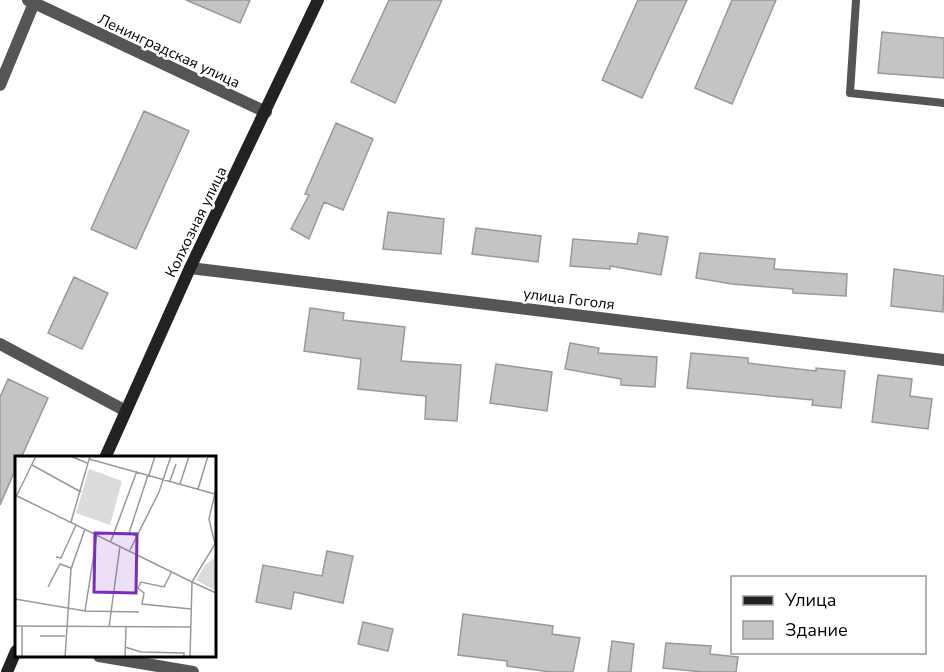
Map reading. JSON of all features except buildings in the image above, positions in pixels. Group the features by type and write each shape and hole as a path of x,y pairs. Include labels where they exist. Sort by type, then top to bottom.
{"main road":[{"name":"Колхозная улица","path":"106,456 190,268 318,0"},
{"path":"7,672 15,653"}],"street":[{"name":"Ленинградская улица","path":"31,2 266,112"},
{"path":"0,85 31,2"},
{"name":"улица Гоголя","path":"190,268 944,360"},
{"path":"0,344 126,411"},
{"path":"105,657 193,672"}],"lane":[{"path":"856,0 850,93 944,103"}]}
